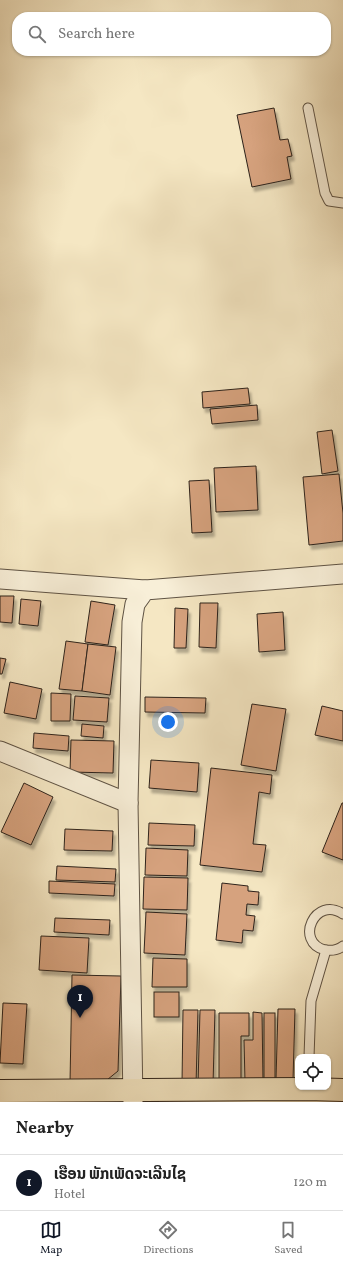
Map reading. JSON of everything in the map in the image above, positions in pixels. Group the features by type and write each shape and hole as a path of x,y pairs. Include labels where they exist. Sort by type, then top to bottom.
{"highway":[{"path":"0,1091 133,1096 343,1090"}],"street":[{"path":"0,579 145,590 343,574"},
{"path":"133,1096 128,803 132,622 135,604 145,590"},
{"path":"0,751 128,803"}],"lane":[{"path":"308,108 325,193 330,201 343,203"},
{"path":"343,914 332,909 326,910 314,916 309,930 310,937 320,948 334,950 343,946"},
{"path":"309,1054 311,1001 326,950"}],"building":[{"path":"274,108 280,140 288,139 292,156 287,157 291,179 252,187 237,115"},
{"path":"248,388 250,404 203,408 202,392"},
{"path":"257,405 258,420 212,424 210,409"},
{"path":"332,430 338,471 322,474 317,432"},
{"path":"256,466 258,510 216,512 214,468"},
{"path":"339,474 343,513 343,541 309,545 303,477"},
{"path":"209,480 212,532 192,533 189,481"},
{"path":"0,596 14,596 12,623 0,622"},
{"path":"21,599 41,601 38,626 19,624"},
{"path":"91,601 115,605 108,645 85,642"},
{"path":"200,603 218,603 216,648 199,647"},
{"path":"175,608 188,609 186,648 174,648"},
{"path":"283,612 285,650 259,652 257,614"},
{"path":"66,641 88,644 82,691 59,689"},
{"path":"88,644 116,647 110,695 82,691"},
{"path":"0,658 6,659 2,674 0,674"},
{"path":"10,682 42,689 36,719 4,713"},
{"path":"51,693 71,694 70,721 51,721"},
{"path":"75,696 109,698 107,722 73,720"},
{"path":"145,697 206,698 205,713 145,712"},
{"path":"252,704 286,709 276,771 241,765"},
{"path":"322,706 343,711 343,741 315,735"},
{"path":"82,724 104,726 103,738 81,736"},
{"path":"34,733 69,736 68,751 33,748"},
{"path":"71,740 114,741 113,773 70,772"},
{"path":"151,760 199,763 197,792 149,788"},
{"path":"211,768 272,775 270,794 259,792 253,844 266,845 262,872 200,865"},
{"path":"24,783 53,797 31,845 1,832"},
{"path":"343,803 343,860 322,852"},
{"path":"149,823 195,825 194,846 148,845"},
{"path":"65,829 113,831 112,851 64,850"},
{"path":"146,848 188,850 187,876 145,875"},
{"path":"57,866 116,869 115,882 56,880"},
{"path":"144,877 188,878 187,910 143,909"},
{"path":"49,881 115,884 114,896 49,893"},
{"path":"222,883 248,886 248,891 259,892 258,905 247,904 246,915 255,916 253,931 243,930 242,943 216,940"},
{"path":"146,912 187,914 185,955 144,953"},
{"path":"55,918 110,920 109,935 54,932"},
{"path":"41,936 89,938 87,973 39,970"},
{"path":"153,958 187,959 187,987 152,987"},
{"path":"72,975 121,976 118,1071 102,1084 70,1083"},
{"path":"154,992 179,992 179,1017 154,1017"},
{"path":"3,1003 27,1004 23,1064 0,1063"},
{"path":"278,1009 295,1009 293,1080 276,1079"},
{"path":"183,1010 198,1010 196,1085 182,1084"},
{"path":"200,1010 215,1010 213,1085 198,1085"},
{"path":"253,1012 262,1013 263,1082 245,1082 244,1040 253,1040"},
{"path":"219,1013 249,1013 249,1036 241,1036 241,1082 219,1082"},
{"path":"264,1013 275,1013 275,1083 264,1083"}],"place":[{"name":"ເຮືອນ ພັກເພັດຈະເລີນໄຊ","path":"80,1018"}]}
